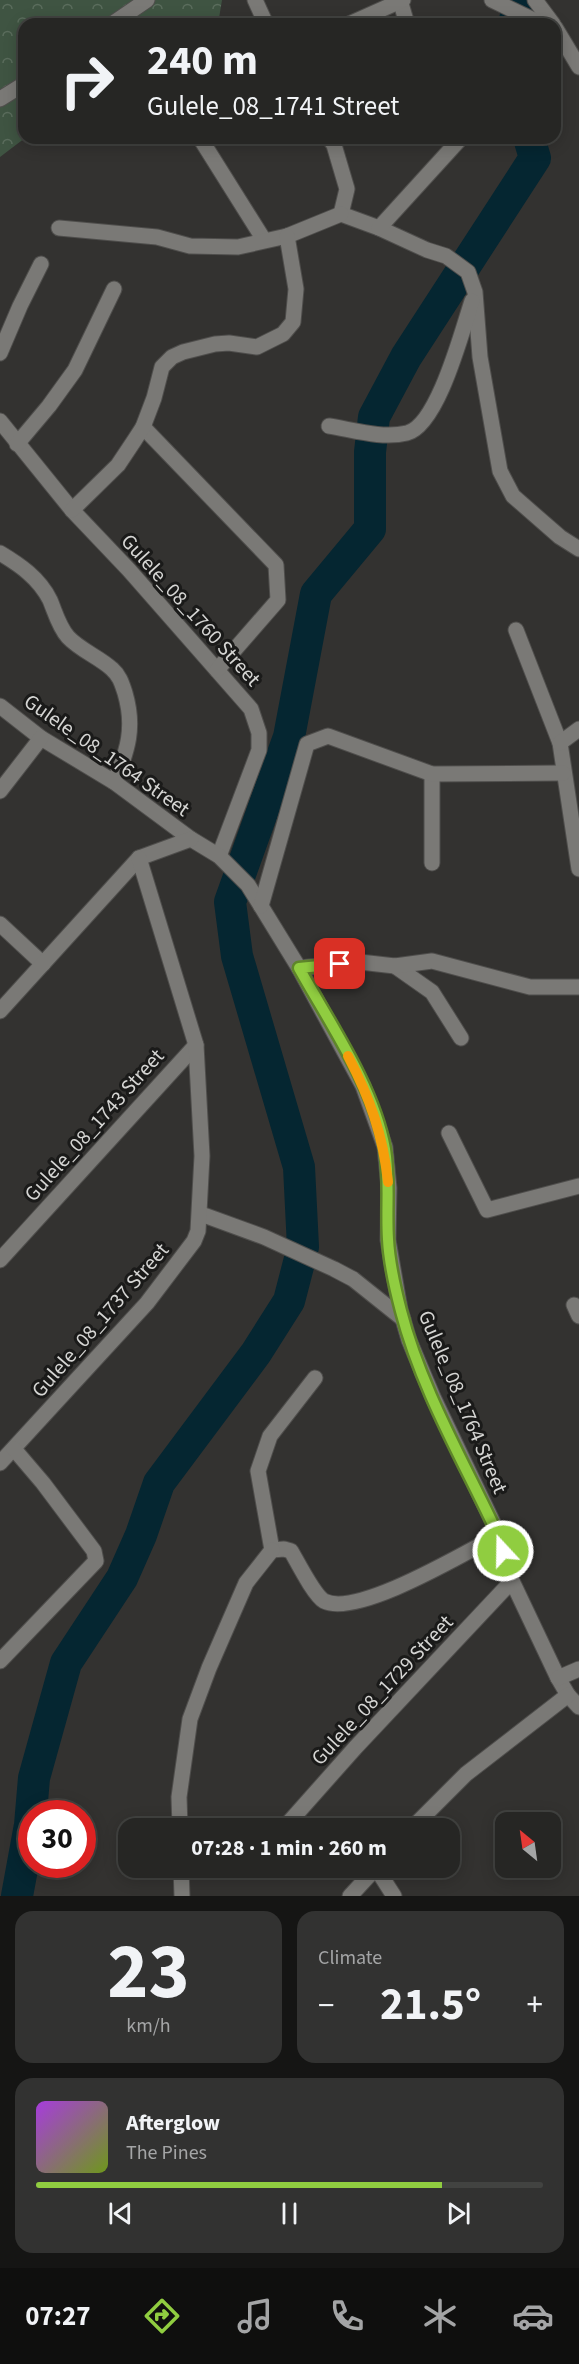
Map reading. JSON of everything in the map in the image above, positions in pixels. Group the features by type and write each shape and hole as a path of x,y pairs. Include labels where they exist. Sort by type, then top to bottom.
{"street":[{"path":"125,18 147,0"},
{"path":"255,0 263,18"},
{"path":"362,18 401,0 405,18"},
{"path":"492,0 530,18"},
{"path":"535,0 548,18"},
{"path":"561,38 579,67"},
{"path":"0,99 18,88"},
{"path":"204,144 264,240"},
{"path":"336,144 347,189 341,214"},
{"path":"379,228 456,144"},
{"path":"59,228 157,237 190,246 238,247 287,236 341,214 446,256 468,272 475,292 480,357 500,471 513,496 560,537 579,549"},
{"path":"72,510 118,465 143,427 162,367 172,357 215,344 229,343 256,347 283,334 293,322 296,289 287,236"},
{"path":"0,353 41,264"},
{"path":"17,444 75,370 114,289"},
{"path":"329,426 389,435 409,432 424,422 438,399 475,292"},
{"name":"Gulele_08_1760 Street","path":"0,421 72,510 129,570 251,710 259,733 260,750 219,856"},
{"path":"143,427 276,565 278,600 217,670"},
{"path":"0,553 20,565 37,580 68,638 119,676 130,711 125,758 114,782"},
{"path":"516,630 560,743 579,869"},
{"name":"Gulele_08_1764 Street","path":"0,706 41,738 114,782 219,856 248,885 299,968 363,1086 384,1147 389,1188 388,1240 409,1340 433,1398 498,1535 512,1581 558,1678 568,1695 579,1707"},
{"path":"560,743 579,729"},
{"path":"261,906 307,744 328,736 432,774 563,773"},
{"path":"0,791 41,738"},
{"path":"432,774 432,863"},
{"path":"0,1011 139,858 191,838"},
{"name":"Gulele_08_1737 Street","path":"0,1463 147,1303 194,1241 201,1214 202,1156 196,1045 139,858"},
{"path":"0,924 43,964"},
{"path":"299,968 360,962 395,966 432,962 530,987 579,987"},
{"path":"395,966 432,992 461,1038"},
{"name":"Gulele_08_1743 Street","path":"0,1260 196,1045"},
{"path":"448,1133 487,1210 579,1186"},
{"path":"201,1214 264,1237 334,1269 353,1280 403,1319"},
{"path":"272,1550 258,1471 270,1436 315,1378"},
{"path":"0,1661 96,1561 94,1551 43,1483 14,1449"},
{"path":"180,1818 180,1797 190,1719 209,1668 246,1583 272,1550 291,1551 323,1600 344,1603 368,1599 409,1582 498,1535"},
{"name":"Gulele_08_1729 Street","path":"293,1818 512,1581"},
{"path":"558,1678 579,1669"},
{"path":"422,1818 466,1774 568,1695"},
{"path":"181,1878 182,1896"},
{"path":"350,1896 367,1878"},
{"path":"382,1878 394,1896"}],"green space":[{"path":"0,0 222,0 219,18 18,18 18,143 0,157"}],"waterway":[{"path":"516,18 520,0"},
{"path":"17,1896 30,1825 34,1778 66,1663 122,1578 141,1535 159,1483 256,1353 289,1301 303,1247 299,1167 237,956 230,902 289,737 316,594 370,529 370,452 374,417 406,357 535,158 531,144"}],"slow traffic":[{"path":"348,1056 374,1113 384,1147 388,1182"}],"route":[{"path":"340,964 299,968 363,1086 374,1113 387,1167 388,1240 393,1276 409,1340 433,1398 498,1535 503,1551"}]}
